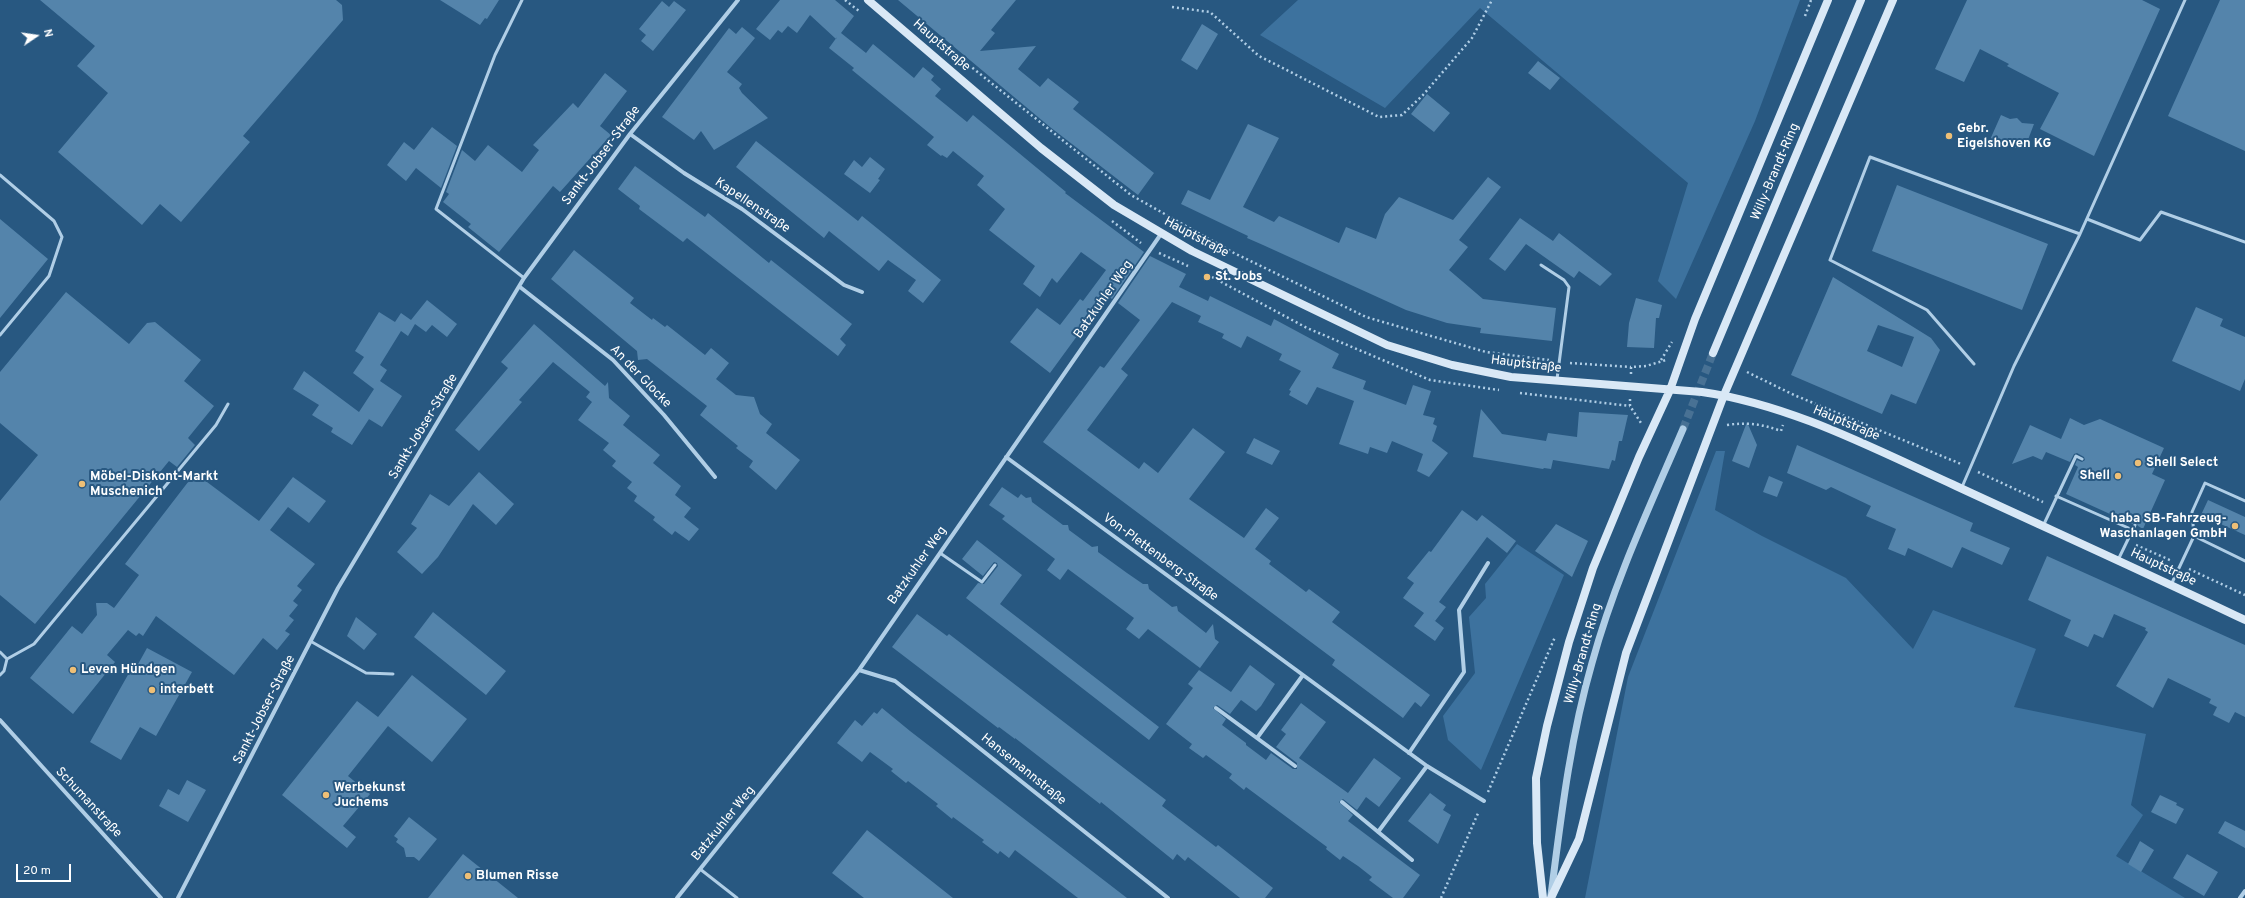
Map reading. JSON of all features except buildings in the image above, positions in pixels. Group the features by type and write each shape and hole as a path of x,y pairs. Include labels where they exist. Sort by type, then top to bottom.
{"main road":[{"name":"Hauptstraße","path":"868,0 1041,148 1114,205 1160,234 1215,262 1387,344 1452,365 1511,377 1724,395 1794,414 2043,525 2245,619"},
{"path":"1543,898 1535,810 1536,778 1547,726 1569,642 1593,568 1639,457 1670,390 1695,319 1828,0"},
{"name":"Willy-Brandt-Ring","path":"1713,353 1861,0"},
{"path":"1551,898 1579,839 1626,653 1724,395 1893,0"}],"street":[{"name":"Sankt-Jobser-Straße","path":"178,898 312,642 338,588 520,287 524,278 630,134 738,0"},
{"name":"Kapellenstraße","path":"630,134 684,172 742,209 844,285 862,292"},
{"name":"Batzkuhler Weg","path":"677,898 859,670 1160,234"},
{"name":"An der Glocke","path":"520,287 613,360 664,415 715,477"},
{"name":"Willy-Brandt-Ring","path":"1551,898 1564,784 1592,663 1627,559 1683,429"},
{"name":"Von-Plettenberg-Straße","path":"1006,457 1427,766 1484,801"},
{"path":"1410,753 1464,672 1459,610 1488,563"},
{"name":"Hansemannstraße","path":"859,670 895,680 1168,898"},
{"path":"1257,738 1303,675"},
{"path":"1216,708 1295,766"},
{"name":"Schumanstraße","path":"0,720 161,898"},
{"path":"1378,832 1427,766"},
{"path":"1342,802 1412,860"},
{"path":"2240,898 2245,891"}],"lane":[{"path":"522,0 495,55 436,209 524,278"},
{"path":"1961,489 2014,366 2087,220 2185,0"},
{"path":"1974,364 1927,310 1830,260 1870,157 2080,234"},
{"path":"0,176 54,221 62,237 49,276 0,335"},
{"path":"2087,220 2140,240 2161,212 2245,242"},
{"path":"1541,265 1564,280 1568,287 1556,381"},
{"path":"0,675 4,671 7,659 34,644 134,526 216,425 228,404"},
{"path":"2043,525 2076,456 2082,459"},
{"path":"2171,585 2194,536 2192,512 2205,483 2245,501"},
{"path":"2056,496 2132,530"},
{"path":"2118,560 2135,525"},
{"path":"2194,536 2245,561"},
{"path":"940,553 982,582 996,565"},
{"path":"312,642 366,673 393,674"},
{"path":"0,652 7,659"},
{"path":"700,869 737,898"}],"path":[{"path":"1172,7 1210,12 1259,56 1379,117 1402,115 1423,95 1472,38 1492,0"},
{"path":"947,48 1131,195 1234,253 1366,317 1486,352 1559,362 1632,367"},
{"path":"1794,395 1970,468 2052,507"},
{"path":"2127,541 2245,595"},
{"path":"1441,898 1484,801"}],"shaded area":[{"path":"1298,0 1800,0 1755,121 1676,299 1658,281 1688,183 1480,8 1385,108 1260,35"},
{"path":"1716,451 1725,451 1715,510 1762,536 1846,578 1913,649 1933,610 2036,649 2014,707 2146,734 2131,805 2143,815 2116,856 2185,898 1585,898 1628,677"},
{"path":"1517,544 1564,575 1481,770 1448,740 1443,716 1475,673 1469,617 1486,598 1485,584"}],"tunnel":[{"path":"1683,429 1713,353"}],"place":[{"name":"Gebr. Eigelshoven KG","path":"1949,136"},
{"name":"St. Jobs","path":"1207,277"},
{"name":"Shell Select","path":"2138,463"},
{"name":"Shell","path":"2118,476"},
{"name":"Möbel-Diskont-Markt Muschenich","path":"82,484"},
{"name":"haba SB-Fahrzeug- Waschanlagen GmbH","path":"2235,526"},
{"name":"Leven Hündgen","path":"73,670"},
{"name":"interbett","path":"152,690"},
{"name":"Werbekunst Juchems","path":"326,795"},
{"name":"Blumen Risse","path":"468,876"}]}
